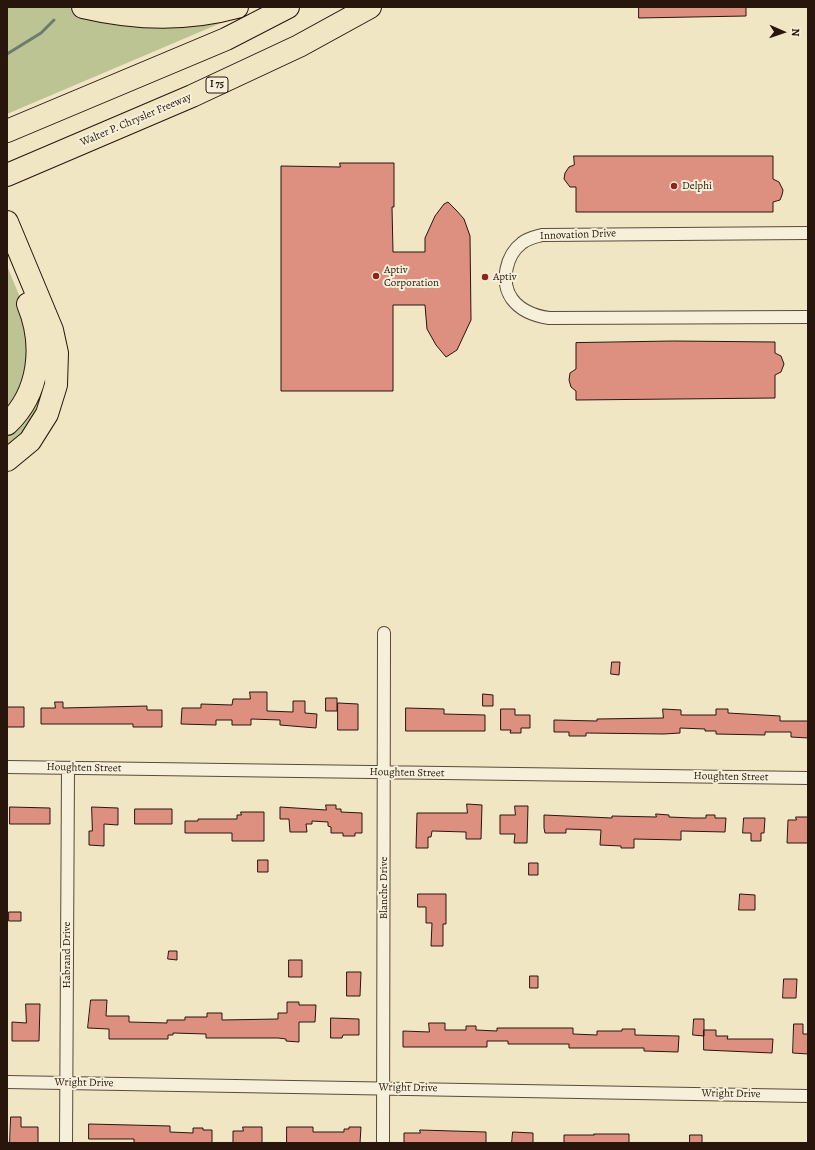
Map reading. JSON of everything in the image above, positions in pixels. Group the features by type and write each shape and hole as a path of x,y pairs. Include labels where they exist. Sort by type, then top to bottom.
{"highway":[{"path":"82,7 115,13 162,17 201,15 237,7"},
{"path":"7,131 226,39 288,7"},
{"name":"Walter P. Chrysler Freeway","path":"7,175 192,96 299,46 370,7"},
{"path":"7,222 52,330 57,352 56,385 47,414 30,441 7,460"},
{"path":"7,251 36,322 39,353 35,376 25,400 14,417 7,424"}],"street":[{"name":"Innovation Drive","path":"808,233 542,235 526,240 515,250 509,259 505,278 506,289 519,306 538,316 549,318 808,317"},
{"name":"Blanche Drive","path":"383,1143 384,633"},
{"name":"Houghten Street","path":"7,767 808,778"},
{"name":"Habrand Drive","path":"66,1143 68,768"},
{"name":"Wright Drive","path":"7,1082 808,1096"}],"green space":[{"path":"7,7 66,7 95,16 242,14 7,114"},
{"path":"7,266 29,319 29,375 7,412"},
{"path":"42,373 49,375 34,421 7,451 7,434"}],"building":[{"path":"639,7 746,7 746,16 639,18"},
{"path":"574,156 773,156 773,179 779,182 783,190 780,200 773,202 773,212 576,212 576,187 570,187 564,179 565,173 569,167 574,165"},
{"name":"Aptiv Corporation","path":"340,163 394,163 394,207 392,207 393,252 425,252 425,238 435,216 444,204 448,202 464,219 470,236 471,320 457,350 446,357 436,345 427,329 425,305 393,305 393,391 281,391 281,166 340,167"},
{"path":"674,341 775,342 775,353 781,356 784,364 781,372 775,375 775,398 576,400 576,391 571,387 569,380 570,373 576,369 576,343"},
{"path":"612,662 620,662 619,675 611,674"},
{"path":"250,692 267,692 267,711 293,712 293,701 305,701 305,713 317,714 316,728 280,725 280,720 251,719 251,725 232,725 232,720 216,720 216,725 181,724 182,708 201,708 201,704 232,705 233,699 250,699"},
{"path":"483,694 493,695 493,706 483,706"},
{"path":"326,698 337,698 337,711 326,711"},
{"path":"55,702 63,702 63,708 147,706 147,710 162,710 162,727 133,727 133,724 41,724 41,708 55,708"},
{"path":"338,703 358,704 358,730 338,730"},
{"path":"7,707 24,707 24,727 7,727"},
{"path":"406,708 444,709 444,714 485,715 485,731 406,731"},
{"path":"501,709 515,709 515,715 530,715 530,728 521,728 521,733 510,733 511,730 501,730"},
{"path":"663,709 681,710 681,715 716,715 716,709 728,709 728,713 780,716 780,721 808,721 808,738 791,737 791,732 765,732 765,735 716,734 716,731 705,731 705,729 680,728 680,733 664,734 586,733 586,736 569,736 569,732 554,732 554,720 597,721 597,719 663,718"},
{"path":"467,804 482,805 481,839 466,839 466,832 432,831 431,837 428,837 428,848 416,848 417,813 467,813"},
{"path":"326,805 336,805 336,809 341,809 341,812 362,813 362,833 355,833 355,836 343,836 343,833 331,833 331,827 328,826 328,822 312,821 312,824 306,824 307,832 290,832 289,819 280,819 280,807 326,810"},
{"path":"515,806 528,806 527,843 514,843 515,834 500,834 500,815 515,815"},
{"path":"10,807 50,808 50,824 10,824"},
{"path":"92,807 118,808 118,825 104,824 104,846 89,845 89,831 92,831"},
{"path":"135,809 172,809 172,824 135,824"},
{"path":"241,812 264,812 264,841 232,841 232,833 185,833 185,821 198,821 198,819 237,819 237,815 241,815"},
{"path":"656,814 669,815 669,817 693,818 706,818 706,815 715,815 715,818 726,818 725,832 681,831 681,840 634,839 634,848 621,848 621,846 600,845 601,830 566,829 566,833 545,833 544,828 544,815 612,818 612,816 656,817"},
{"path":"796,817 808,817 808,843 787,843 788,820 796,820"},
{"path":"744,818 765,818 764,833 761,833 761,841 751,841 751,833 743,833"},
{"path":"258,860 268,860 268,872 258,872"},
{"path":"529,863 538,863 538,875 529,875"},
{"path":"418,894 446,894 446,924 443,924 443,946 431,946 432,923 426,923 426,907 418,907"},
{"path":"740,894 755,895 755,910 739,910"},
{"path":"9,912 21,912 21,921 9,921"},
{"path":"169,951 177,951 177,960 168,959"},
{"path":"289,960 302,960 302,977 289,977"},
{"path":"347,972 361,972 360,996 347,996"},
{"path":"530,976 538,976 538,988 530,988"},
{"path":"784,979 797,979 796,998 783,998"},
{"path":"91,1000 107,1000 106,1016 129,1016 129,1022 167,1023 167,1020 185,1020 185,1017 207,1017 207,1013 222,1013 222,1020 278,1019 278,1013 287,1013 287,1002 299,1002 299,1005 316,1005 315,1022 299,1022 299,1042 286,1041 286,1039 278,1038 206,1038 206,1034 173,1033 173,1035 168,1035 168,1039 109,1039 109,1029 88,1028"},
{"path":"26,1004 40,1004 39,1041 12,1041 12,1022 26,1023"},
{"path":"331,1018 359,1019 359,1035 343,1035 342,1038 331,1038"},
{"path":"694,1019 704,1019 704,1036 693,1035"},
{"path":"429,1023 445,1023 445,1030 466,1030 466,1026 476,1026 476,1030 497,1031 497,1028 573,1028 573,1034 597,1035 597,1031 622,1031 622,1029 635,1029 635,1035 679,1036 678,1052 644,1051 644,1048 569,1048 569,1044 508,1044 508,1041 487,1041 487,1047 403,1047 403,1031 429,1032"},
{"path":"794,1024 803,1024 803,1034 808,1034 808,1054 793,1053"},
{"path":"704,1030 716,1030 716,1036 728,1036 727,1039 773,1039 772,1053 704,1050"},
{"path":"11,1117 21,1117 21,1127 38,1127 38,1143 10,1143"},
{"path":"89,1124 170,1126 170,1132 193,1133 193,1128 203,1128 203,1130 212,1130 212,1143 134,1143 134,1139 89,1139"},
{"path":"243,1127 262,1127 262,1143 233,1143 233,1131 243,1131"},
{"path":"287,1127 313,1127 313,1132 344,1132 344,1129 349,1129 349,1127 361,1127 360,1143 287,1143"},
{"path":"420,1130 486,1132 486,1143 404,1143 404,1133 420,1133"},
{"path":"513,1132 533,1133 533,1143 512,1143"},
{"path":"629,1134 629,1143 564,1143 564,1135"},
{"path":"690,1135 702,1135 702,1143 690,1143"}],"waterway":[{"path":"7,54 41,33 54,20"}],"place":[{"name":"Delphi","path":"674,186"},
{"name":"Aptiv Corporation","path":"376,276"},
{"name":"Aptiv","path":"485,277"}]}
